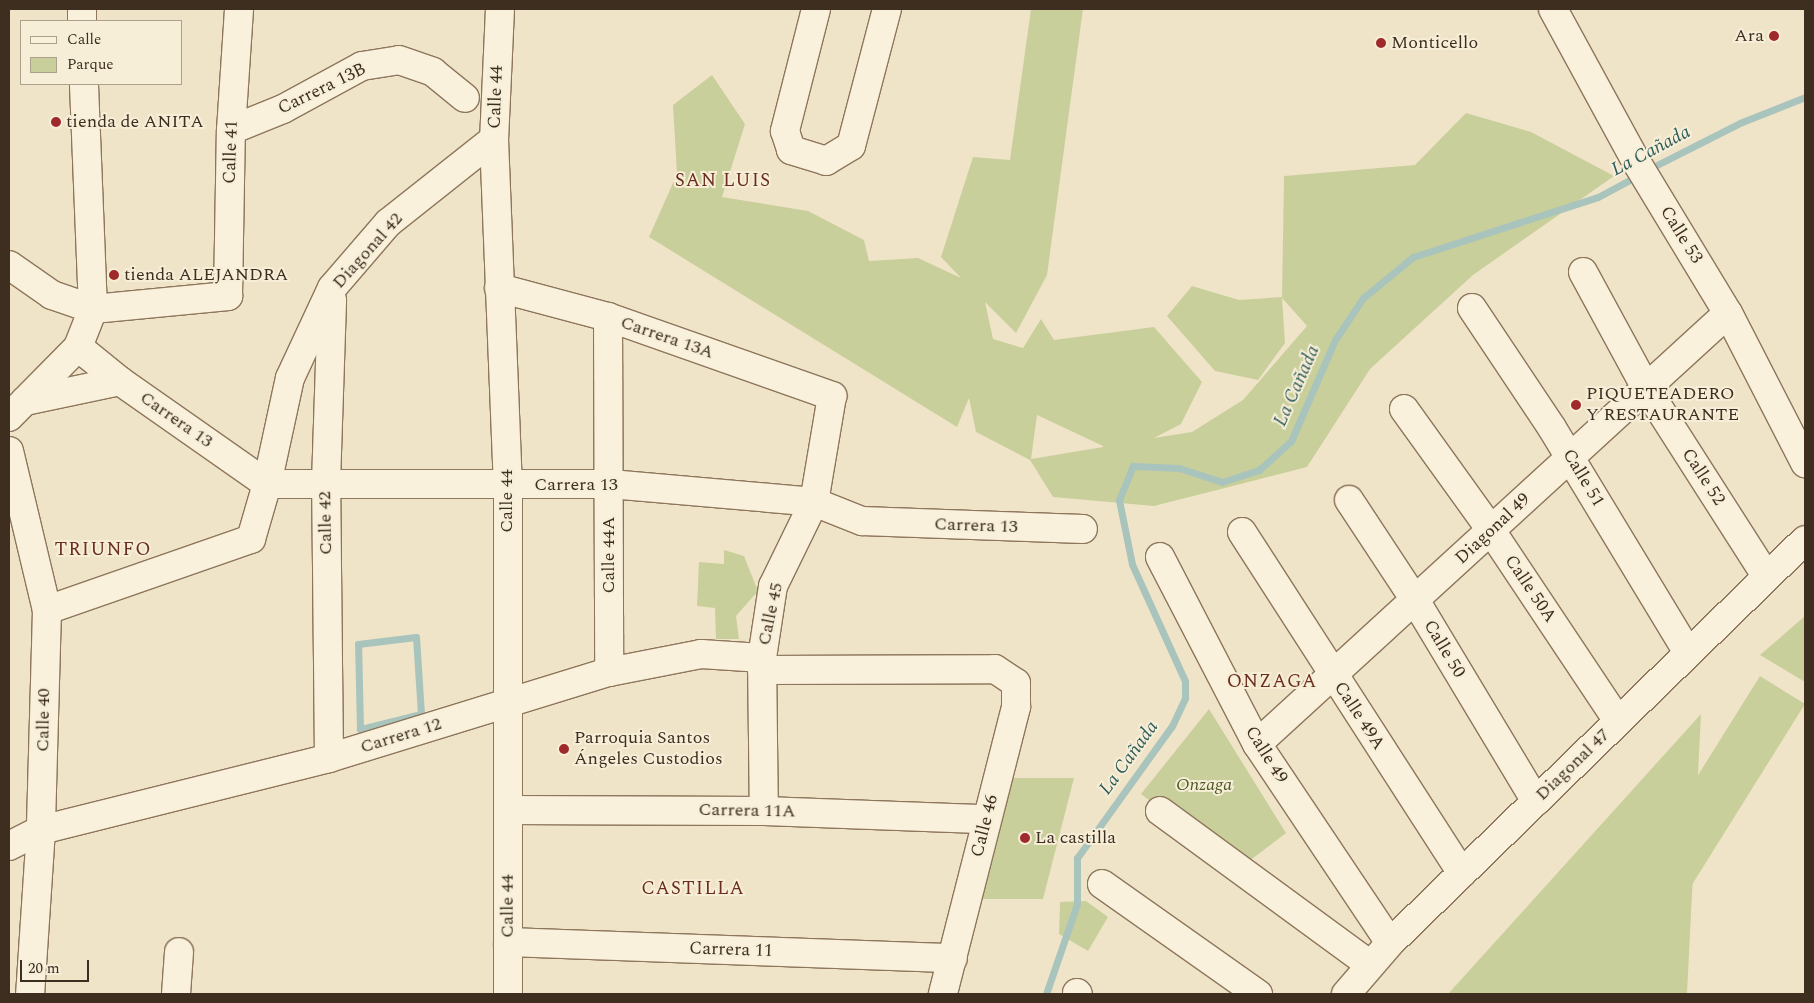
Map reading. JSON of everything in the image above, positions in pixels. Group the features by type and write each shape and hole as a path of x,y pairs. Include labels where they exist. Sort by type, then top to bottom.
{"street":[{"name":"Calle 41","path":"93,309 228,296 230,130 240,9"},
{"name":"Calle 44","path":"500,9 494,139 508,485 506,704 508,994"},
{"path":"816,9 785,131 791,150 826,161 851,146 887,9"},
{"name":"Calle 53","path":"1553,9 1642,171 1728,313 1805,463"},
{"name":"Carrera 13B","path":"230,130 283,109 362,66 399,60 433,72 464,98"},
{"path":"17,409 78,347 93,309 84,85"},
{"name":"Diagonal 42","path":"46,610 251,539 267,484 290,378 332,288 388,223 494,139"},
{"path":"9,265 52,295 93,309"},
{"name":"Calle 52","path":"1583,272 1646,388 1766,576"},
{"name":"Calle 42","path":"329,758 326,483 332,288"},
{"name":"Carrera 13A","path":"499,288 608,317 832,396"},
{"name":"Calle 51","path":"1472,308 1570,457 1688,653"},
{"name":"Diagonal 49","path":"1257,744 1728,313"},
{"name":"Calle 44A","path":"608,317 610,484 609,672"},
{"name":"Carrera 13","path":"78,347 120,381 267,484 610,484 814,502 862,521 1083,529"},
{"path":"17,409 120,381"},
{"name":"Calle 45","path":"764,811 762,664 773,586 814,502 832,396"},
{"name":"Calle 50A","path":"1404,409 1491,530 1618,721"},
{"name":"Calle 40","path":"9,451 46,610 41,830 30,994"},
{"name":"Calle 50","path":"1349,500 1415,600 1536,801"},
{"name":"Calle 49A","path":"1242,532 1332,676 1462,873"},
{"name":"Diagonal 47","path":"1346,994 1369,964 1390,943 1805,540"},
{"name":"Calle 49","path":"1160,557 1257,744 1390,943"},
{"name":"Carrera 12","path":"9,846 41,830 329,758 609,672 701,654 762,664 994,669"},
{"name":"Calle 46","path":"943,994 1016,707 1016,683 994,669"},
{"name":"Carrera 11A","path":"508,810 764,811 986,819"},
{"path":"1160,811 1369,964"},
{"path":"1102,884 1258,994"},
{"name":"Carrera 11","path":"508,942 953,958"},
{"path":"176,994 179,952"}],"green space":[{"path":"1031,9 1083,9 1047,275 1016,333 985,302 993,339 1023,348 1041,319 1054,340 1154,327 1202,382 1181,424 1154,438 1192,432 1243,400 1307,326 1282,298 1285,343 1258,380 1215,371 1167,316 1192,286 1239,300 1282,297 1284,176 1415,165 1466,113 1531,132 1614,176 1473,275 1370,369 1307,467 1154,506 1053,497 1030,460 976,432 969,398 957,427 649,237 677,174 673,105 712,75 745,124 722,197 808,211 864,240 869,261 918,258 961,278 941,257 973,157 1010,160","holes":["1037,415 1103,447 1031,459"]},
{"path":"724,550 744,556 758,591 736,616 739,639 716,639 715,608 697,606 699,562 724,564"},
{"path":"1805,616 1805,682 1760,655"},
{"path":"1760,676 1805,704 1636,974 1591,946"},
{"name":"Onzaga","path":"1209,709 1286,833 1240,868 1141,794"},
{"path":"1701,714 1687,994 1448,994"},
{"name":"La castilla","path":"1009,778 1074,778 1043,899 974,899"},
{"path":"1086,901 1108,917 1088,951 1059,934 1060,902"}],"waterway":[{"name":"La Cañada","path":"1647,170 1742,122 1805,97"},
{"name":"La Cañada","path":"1046,994 1077,904 1077,858 1172,726 1185,698 1185,681 1132,564 1119,500 1133,466 1179,468 1222,482 1259,470 1291,441 1335,340 1363,298 1413,257 1598,197 1637,176"},
{"path":"416,637 421,714 360,729 358,644 416,637"}],"place":[{"name":"Ara","path":"1774,36"},
{"name":"Monticello","path":"1381,43"},
{"name":"tienda de ANITA","path":"56,122"},
{"name":"tienda ALEJANDRA","path":"114,275"},
{"name":"PIQUETEADERO Y RESTAURANTE","path":"1576,405"},
{"name":"Parroquia Santos Ángeles Custodios","path":"564,749"},
{"name":"La castilla","path":"1025,838"}],"district":[{"name":"SAN LUIS","path":"723,181"},
{"name":"TRIUNFO","path":"103,550"},
{"name":"ONZAGA","path":"1272,682"},
{"name":"CASTILLA","path":"693,889"}]}
